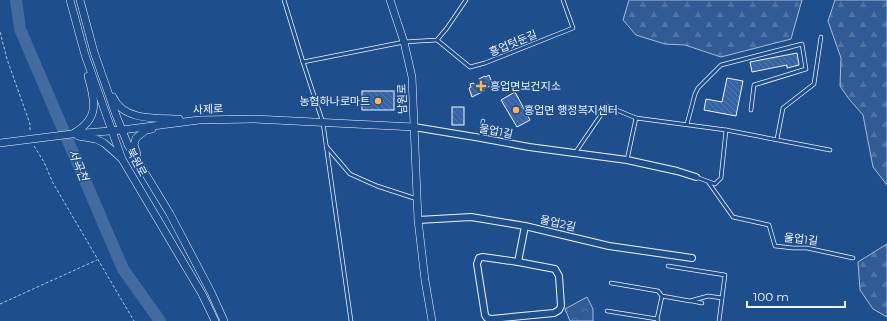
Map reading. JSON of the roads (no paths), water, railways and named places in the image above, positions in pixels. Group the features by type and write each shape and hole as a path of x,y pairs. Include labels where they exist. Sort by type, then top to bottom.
{"street":[{"name":"북원로","path":"70,0 85,55 122,159 202,294 215,321"},
{"name":"북원로","path":"80,0 94,52 128,145 170,214 211,292 224,321"},
{"name":"남원로","path":"390,0 404,42 412,77 418,220 425,280 432,321"},
{"path":"94,52 115,102 128,113 141,117 199,120"},
{"path":"72,134 83,126 90,117 94,108 92,91 85,64 85,55"},
{"name":"사제로","path":"0,143 32,138 122,130 199,120 254,119 414,127"},
{"path":"151,184 135,152 134,145 136,138 146,130 199,120"},
{"name":"울업1길","path":"414,127 529,147 627,160 677,171 696,177"},
{"path":"72,134 96,139 104,143 122,159"},
{"name":"울업2길","path":"418,220 471,217 525,226 609,246 692,258"},
{"path":"518,262 525,226"},
{"path":"483,257 518,262 555,269 559,276 561,306 559,310 554,313 534,318 487,318 485,315 477,264 479,258 483,257"}],"lane":[{"path":"284,0 323,123 351,321"},
{"path":"303,62 404,42 437,40 466,0"},
{"name":"흥업텃둔길","path":"437,40 470,67 485,63 573,28 563,0"},
{"path":"777,139 783,108 814,84 821,37"},
{"path":"687,124 698,88 721,65 802,44 806,69 754,85 751,110"},
{"path":"575,153 607,106 636,118 726,130 830,150"},
{"path":"627,160 636,118"},
{"path":"481,138 483,120"},
{"path":"709,182 715,184 721,178 726,130"},
{"path":"326,146 350,174 377,186 417,200"},
{"name":"울업1길","path":"696,177 709,182 733,216 769,225 775,246 808,248 853,258"},
{"path":"668,266 725,275 719,321"},
{"path":"611,283 658,291 662,296 702,303"},
{"path":"607,312 658,320 662,296"},
{"path":"690,301 708,296 722,298"}],"waterway":[{"name":"서곡천","path":"16,0 20,29 123,269 160,321"}],"place":[{"name":"흥업면보건지소","path":"481,86"},
{"name":"농협하나로마트","path":"378,101"},
{"name":"흥업면 행정복지센터","path":"516,110"}]}
